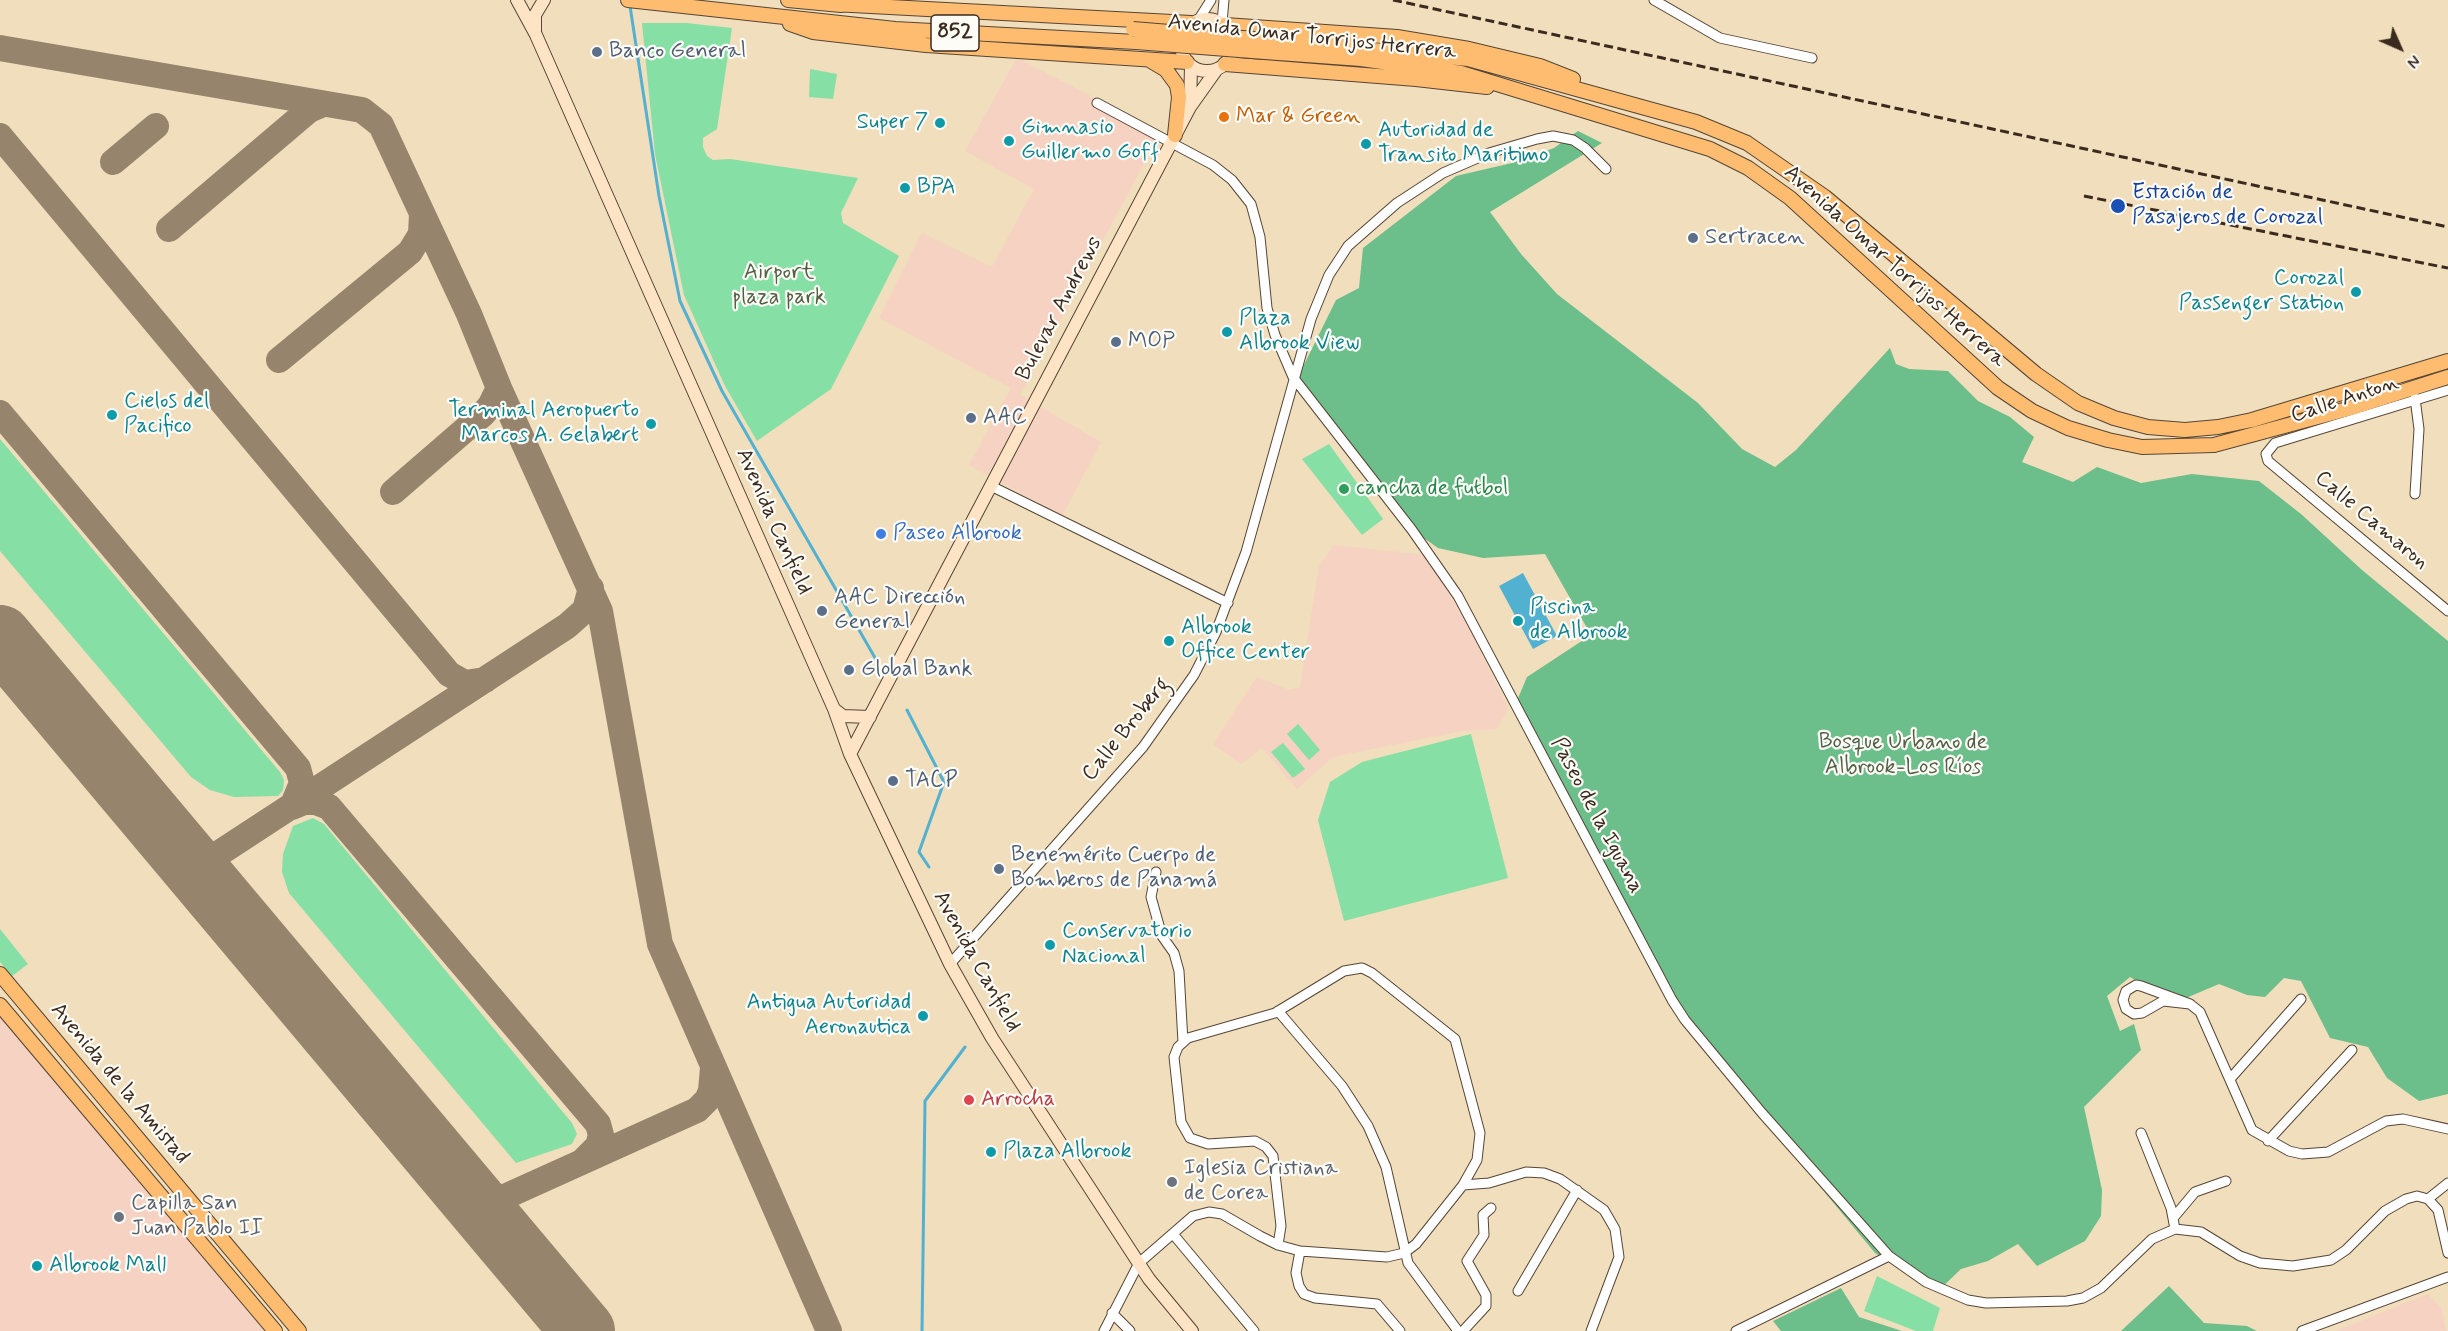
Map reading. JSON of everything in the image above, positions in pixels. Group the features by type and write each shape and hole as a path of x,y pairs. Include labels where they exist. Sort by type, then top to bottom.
{"main road":[{"name":"Avenida Canfield","path":"517,0 536,35 834,709 850,754 950,964 987,1029 1139,1263 1158,1291 1192,1331"},
{"path":"536,35 535,15 544,0"},
{"name":"Avenida Omar Torrijos Herrera","path":"628,0 775,18 928,31 1134,30"},
{"name":"Avenida Omar Torrijos Herrera","path":"788,0 1468,59 1696,122 1747,143 1825,197 2036,374 2079,403 2114,418 2148,427 2184,430 2218,427 2252,420 2448,361"},
{"path":"775,18 824,34 926,45 1134,58 1189,64 1205,71 1221,67 1271,68 1416,78 1497,89 1554,100"},
{"path":"1134,30 1209,18 1269,40"},
{"path":"1189,64 1181,50 1180,40 1195,21"},
{"path":"1221,67 1233,49 1233,40 1223,24"},
{"path":"1134,30 1146,29 1149,39 1146,50 1134,58"},
{"path":"1269,40 1260,36 1256,47 1261,62 1271,68"},
{"name":"Avenida Omar Torrijos Herrera","path":"1269,40 1361,59 1461,73 1710,149 1748,168 1790,198 1998,388 2050,419 2108,440 2142,447 2214,445 2340,411 2448,377"},
{"path":"1149,60 1169,73 1178,89 1173,139"},
{"name":"Bulevar Andrews","path":"1189,64 1190,107"},
{"name":"Bulevar Andrews","path":"850,754 1190,107 1221,67"},
{"path":"834,709 843,716 870,717"},
{"name":"Avenida de la Amistad","path":"0,974 299,1331"},
{"name":"Avenida de la Amistad","path":"0,1005 275,1331"}],"street":[{"path":"1195,21 1211,0"},
{"path":"1223,24 1224,0"},
{"path":"1654,0 1720,38 1812,58"},
{"name":"Paseo de la Iguana","path":"1097,103 1173,139 1227,175 1251,204 1259,228 1268,308 1275,335 1293,377 1436,562 1458,596 1672,1000 1685,1020 1762,1113 1889,1256 1926,1282 1968,1300 1986,1303 2067,1301 2101,1288 2152,1239 2175,1229"},
{"name":"Calle Broberg","path":"950,964 1161,725 1194,675 1228,603 1246,552 1293,377 1314,309 1332,269 1348,246 1397,203 1460,165 1489,153 1553,136 1580,144 1606,170"},
{"name":"Calle Anton","path":"2268,461 2266,454 2275,443 2415,398 2448,390"},
{"path":"2415,398 2419,429 2415,494"},
{"name":"Calle Camaron","path":"2268,461 2448,611"},
{"path":"991,486 1228,603"},
{"path":"1156,872 1151,897 1162,936 1174,953 1179,971 1183,1042"},
{"path":"1104,1331 1139,1263 1193,1216 1214,1212 1228,1217 1278,1245 1300,1251 1376,1257 1404,1253 1416,1244 1463,1185 1477,1160 1480,1133 1457,1044 1450,1034 1372,973 1362,968 1344,971 1278,1011 1194,1036 1183,1042 1176,1052 1174,1063 1183,1129 1190,1138 1200,1143 1250,1140 1260,1143 1270,1151 1276,1170 1281,1226 1278,1245"},
{"path":"2190,1004 2163,1001 2138,1014 2126,1009 2124,995 2129,987 2136,985 2190,1004 2200,1012 2252,1130 2268,1141 2289,1151 2316,1154 2343,1145 2386,1121 2403,1119 2448,1129"},
{"path":"2230,1079 2301,999"},
{"path":"1278,1011 1342,1086 1368,1126 1391,1184 1404,1253 1408,1263 1458,1331"},
{"path":"2268,1141 2352,1050"},
{"path":"2140,1133 2174,1217 2175,1229 2201,1232 2240,1256 2255,1262 2293,1266 2331,1260 2346,1250 2385,1211 2417,1196 2428,1199 2434,1204 2442,1221 2448,1253"},
{"path":"1463,1185 1489,1183 1534,1171 1560,1179 1600,1207 1610,1219 1620,1250 1616,1269 1591,1331"},
{"path":"2174,1217 2195,1192 2226,1181"},
{"path":"2428,1199 2448,1184"},
{"path":"1518,1291 1577,1190"},
{"path":"1463,1331 1486,1306 1486,1295 1467,1261 1484,1235 1483,1215 1491,1208"},
{"path":"1173,1234 1250,1330"},
{"path":"1300,1251 1296,1273 1299,1286 1304,1294 1315,1298 1377,1304 1400,1331"},
{"path":"1737,1331 1889,1256"},
{"path":"2302,1331 2448,1277"},
{"path":"1112,1313 1130,1331"}],"shaded area":[{"path":"1017,58 1161,132 1020,395 1101,442 1062,516 969,465 1011,388 879,318 922,233 992,267 1034,189 965,151"},
{"path":"1334,545 1426,555 1470,629 1508,708 1497,729 1462,731 1333,757 1297,789 1262,748 1241,764 1213,744 1257,677 1289,690 1300,687 1319,566"},
{"name":"Albrook Mall","path":"0,1005 275,1331 0,1331"},
{"path":"2428,1294 2441,1307 2446,1331 2336,1331"}],"green space":[{"name":"Airport plaza park","path":"642,23 686,23 732,28 717,129 703,138 703,147 707,156 713,160 730,159 858,178 841,213 843,223 899,256 831,389 757,441 725,386 684,295 655,154"},
{"path":"810,69 837,74 833,99 809,97"},
{"name":"Bosque Urbano de Albrook-Los Ríos","path":"1578,131 1602,143 1490,212 1521,254 1557,294 1698,403 1742,449 1775,467 1796,450 1890,348 1896,364 1909,369 1948,371 1978,401 2010,417 2034,437 2022,462 2073,482 2097,467 2141,483 2192,474 2259,481 2301,514 2362,570 2448,641 2448,1094 2419,1101 2387,1078 2368,1047 2330,1038 2301,981 2284,978 2265,997 2247,995 2219,984 2179,1001 2151,990 2130,977 2107,996 2120,1031 2134,1024 2141,1050 2084,1107 2102,1190 2101,1216 2085,1241 2037,1266 2018,1244 1988,1261 1961,1269 1937,1292 1875,1253 1769,1125 1675,1003 1516,703 1527,677 1591,635 1545,554 1483,558 1438,548 1411,529 1363,475 1296,381 1336,300 1359,288 1363,248 1456,176 1512,163 1554,148"},
{"path":"0,439 280,772 284,780 283,790 278,796 234,797 210,790 191,777 0,551"},
{"name":"cancha de futbol","path":"1329,444 1383,519 1362,535 1302,459"},
{"path":"1298,724 1320,750 1309,760 1287,734"},
{"path":"1471,734 1508,878 1344,921 1318,820 1330,782 1362,762"},
{"path":"1283,743 1305,769 1293,778 1271,752"},
{"path":"313,818 324,824 572,1123 577,1134 572,1144 516,1163 289,893 282,872 283,854 293,826"},
{"path":"0,929 28,964 12,976 0,962"},
{"path":"1877,1276 1940,1308 1933,1331 1916,1331 1864,1311"},
{"path":"2169,1286 2204,1323 2247,1326 2257,1331 2121,1331"},
{"path":"1841,1288 1859,1317 1902,1331 1781,1331 1773,1321"}],"water":[{"path":"1523,573 1557,636 1533,649 1499,586"}],"waterway":[{"path":"630,6 659,196 680,301 722,391 878,663"},
{"path":"907,710 944,782 919,852 929,867"},
{"path":"922,1331 925,1101 965,1047"}],"taxiway":[{"path":"0,48 362,110 381,125 469,314 499,388 600,611 660,944 829,1331"},
{"path":"169,229 309,110 323,104"},
{"path":"113,162 156,126"},
{"path":"0,136 449,674 465,683 485,680"},
{"path":"279,360 410,252 421,234 422,214"},
{"path":"393,492 482,415 490,406 499,388"},
{"path":"0,413 298,768 302,783 292,807"},
{"path":"195,869 567,626 585,610 591,588"},
{"path":"292,807 304,802 316,802 329,807 598,1124 601,1135 598,1146 584,1160"},
{"path":"480,1208 697,1110 707,1100 711,1091 713,1068"}],"runway":[{"path":"0,637 583,1331"}],"railway":[{"path":"1393,0 2448,227"},
{"path":"2084,196 2448,268"}],"place":[{"name":"Banco General","path":"597,52"},
{"name":"Mar & Green","path":"1224,117"},
{"name":"Super 7","path":"940,123"},
{"name":"Gimnasio Guillermo Goff","path":"1009,141"},
{"name":"Autoridad de Transito Maritimo","path":"1366,144"},
{"name":"BPA","path":"905,188"},
{"name":"Estación de Pasajeros de Corozal","path":"2118,206"},
{"name":"Sertracen","path":"1693,238"},
{"name":"Corozal Passenger Station","path":"2356,292"},
{"name":"Plaza Albrook View","path":"1227,332"},
{"name":"MOP","path":"1116,342"},
{"name":"Cielos del Pacifico","path":"112,415"},
{"name":"AAC","path":"971,418"},
{"name":"Terminal Aeropuerto Marcos A. Gelabert","path":"651,424"},
{"name":"cancha de futbol","path":"1344,489"},
{"name":"Paseo Albrook","path":"881,534"},
{"name":"AAC Dirección General","path":"822,611"},
{"name":"Piscina de Albrook","path":"1518,621"},
{"name":"Albrook Office Center","path":"1169,641"},
{"name":"Global Bank","path":"849,670"},
{"name":"TACP","path":"893,781"},
{"name":"Benemérito Cuerpo de Bomberos de Panamá","path":"999,869"},
{"name":"Conservatorio Nacional","path":"1050,945"},
{"name":"Antigua Autoridad Aeronautica","path":"923,1016"},
{"name":"Arrocha","path":"969,1100"},
{"name":"Plaza Albrook","path":"991,1152"},
{"name":"Iglesia Cristiana de Corea","path":"1172,1182"},
{"name":"Capilla San Juan Pablo II","path":"119,1217"},
{"name":"Albrook Mall","path":"37,1266"}]}
